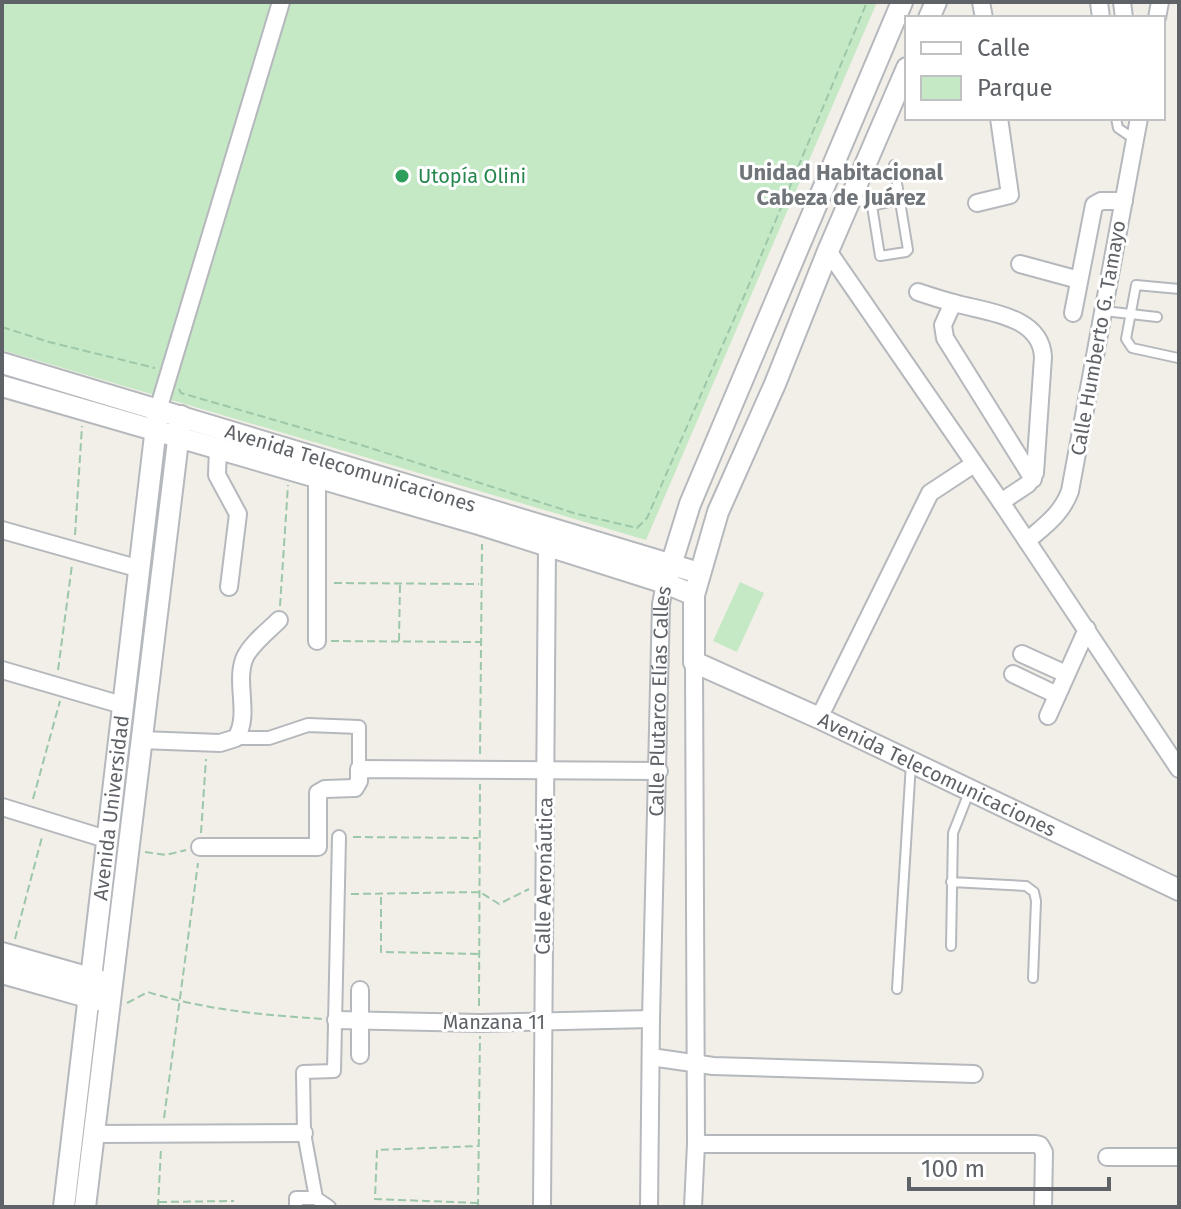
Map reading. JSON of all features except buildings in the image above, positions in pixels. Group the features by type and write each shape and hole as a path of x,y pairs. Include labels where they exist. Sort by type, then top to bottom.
{"street":[{"path":"158,410 281,2"},
{"name":"Calle Plutarco Elías Calles","path":"649,1207 661,604 690,504 902,2"},
{"name":"Calle Plutarco Elías Calles","path":"693,1207 696,1144 694,595 718,512 904,80"},
{"path":"977,203 1004,198 1011,192 999,120"},
{"name":"Calle Humberto G. Tamayo","path":"1027,541 1057,515 1070,491 1139,120"},
{"path":"1073,313 1094,205 1101,201 1124,201"},
{"path":"828,251 1001,502 1179,769"},
{"path":"1020,264 1079,280"},
{"path":"918,292 1005,314 1035,335 1041,344 1043,357 1033,479 1001,502"},
{"path":"953,303 943,325 945,338 1033,479"},
{"name":"Avenida Telecomunicaciones","path":"2,363 181,416 668,573 694,595"},
{"name":"Avenida Telecomunicaciones","path":"2,386 547,545 668,573 699,573"},
{"name":"Avenida Universidad","path":"64,1207 158,410"},
{"name":"Avenida Universidad","path":"85,1207 181,416"},
{"path":"218,448 217,475 238,514 229,587"},
{"path":"819,718 930,493 974,464"},
{"path":"317,477 317,641"},
{"path":"2,530 140,569"},
{"name":"Calle Aeronáutica","path":"542,1207 547,545"},
{"path":"236,738 242,722 242,667 246,655 279,620"},
{"path":"1048,716 1087,629"},
{"path":"1022,654 1066,674"},
{"name":"Avenida Telecomunicaciones","path":"694,662 819,718 1179,890"},
{"path":"2,670 122,705"},
{"path":"1013,674 1057,695"},
{"path":"141,740 229,742 236,738 269,738 308,725 359,727 359,781 355,788 325,789 318,793 318,847 200,847"},
{"path":"359,769 659,771"},
{"path":"2,807 106,839"},
{"path":"316,1198 304,1133 303,1072 334,1071 339,837"},
{"path":"5,961 111,994"},
{"path":"360,990 360,1055"},
{"name":"Manzana 11","path":"336,1020 480,1023 651,1019"},
{"path":"651,1057 713,1066 974,1074"},
{"path":"94,1134 304,1133"},
{"path":"696,1144 1036,1144 1044,1152 1043,1207"},
{"path":"1107,1157 1179,1157"},
{"path":"296,1207 296,1198 316,1198 329,1207"}],"lane":[{"path":"1116,120 1118,128 1135,139"},
{"path":"872,206 880,256 906,252 894,165"},
{"path":"852,197 872,206 898,200"},
{"path":"1178,358 1129,346 1126,339 1136,285 1179,289"},
{"path":"1104,311 1157,317"},
{"path":"897,989 911,763"},
{"path":"951,946 953,833 970,790"},
{"path":"951,882 1026,886 1034,892 1033,978"}],"path":[{"path":"2,327 49,342 169,371 181,393 361,445 577,514 637,528 654,504 867,2"},
{"path":"28,815 63,692 56,686 74,551 83,410"},
{"path":"279,620 289,468"},
{"path":"479,1146 377,1150 375,1199 478,1205 479,1146 480,1023 482,525"},
{"path":"316,583 481,584"},
{"path":"399,643 400,583"},
{"path":"317,641 482,642"},
{"path":"158,1207 162,1136 200,847 208,742"},
{"path":"5,961 47,821"},
{"path":"339,837 480,838"},
{"path":"128,849 166,855 200,847"},
{"path":"337,894 480,892 499,904 544,881"},
{"path":"381,895 381,952 479,954"},
{"path":"111,994 124,1005 148,992 178,1002 275,1016 336,1020"},
{"path":"158,1202 234,1201"}],"green space":[{"name":"Utopía Olini","path":"2,2 877,2 646,540 2,350"},
{"path":"740,582 764,593 737,652 713,641"}],"place":[{"name":"Utopía Olini","path":"402,176"}],"district":[{"name":"Unidad Habitacional Cabeza de Juárez","path":"841,184"}]}
